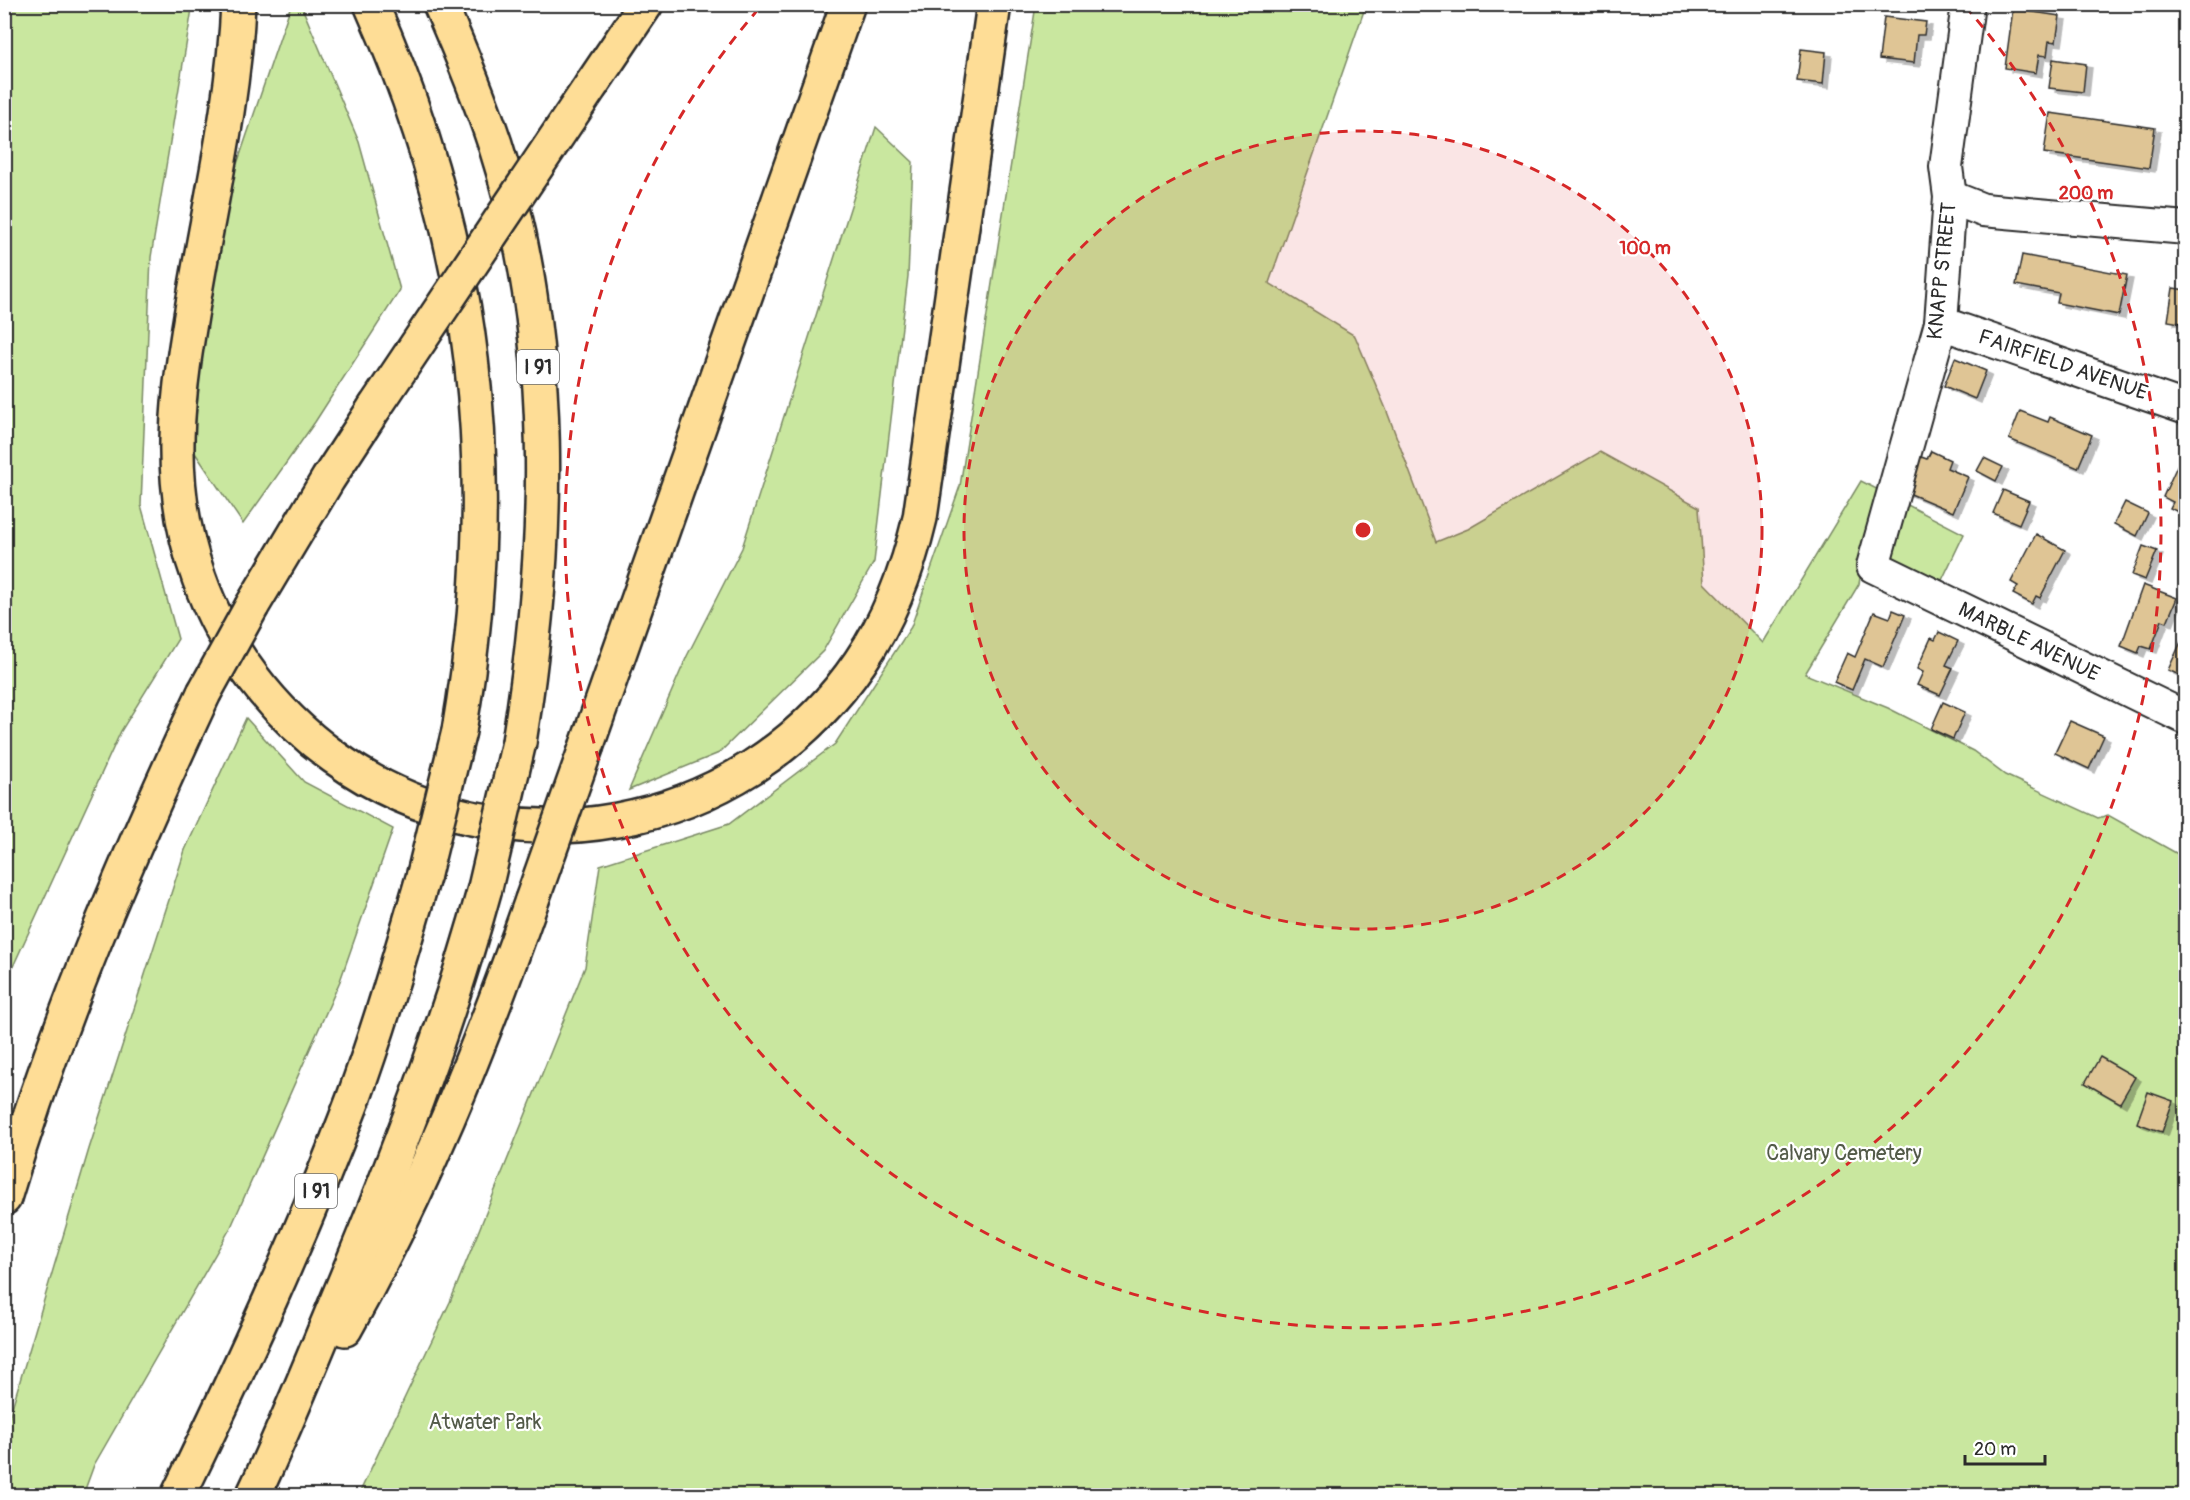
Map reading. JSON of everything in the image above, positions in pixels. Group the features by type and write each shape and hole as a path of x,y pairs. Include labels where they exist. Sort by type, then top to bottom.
{"highway":[{"path":"238,4 231,80 176,417 178,490 189,549 199,579 221,627 259,685 286,717 332,755 359,774 428,807 490,823 545,828 591,824 641,815 687,800 731,779 772,752 827,703 858,665 887,618 907,565 920,518 994,4"},
{"name":"I 91","path":"178,1496 271,1298 336,1144 378,1027 424,874 459,731 473,640 480,547 479,450 471,354 456,263 434,169 405,87 371,4"},
{"name":"I 91","path":"253,1496 366,1233 451,1005 485,888 519,742 536,626 543,528 543,431 534,332 520,241 498,154 478,97 440,4"},
{"path":"4,1198 36,1096 92,943 204,693 327,479 646,4"},
{"path":"272,1456 369,1286 413,1199 491,1018 848,4"}],"street":[{"name":"KNAPP STREET","path":"1873,566 1941,323 1950,197 1946,167 1968,4"},
{"path":"1950,197 1983,210 2186,228"},
{"name":"FAIRFIELD AVENUE","path":"1941,323 2186,408"},
{"name":"MARBLE AVENUE","path":"1873,566 2186,718"}],"green space":[{"path":"5,4 191,4 192,9 151,257 141,505 178,639 121,731 5,984"},
{"path":"291,5 301,5 359,142 400,290 315,422 243,524 193,450 204,329 235,170"},
{"path":"1036,5 1366,5 1269,283 1355,336 1386,409 1436,542 1468,529 1600,452 1699,507 1704,583 1763,643 1861,481 1964,534 1942,580 1865,547 1859,584 1805,674 1888,708 1973,751 2005,775 2098,818 2108,815 2185,858 2185,1495 358,1496 450,1302 585,967 600,865 729,824 835,744 911,627 960,486"},
{"path":"876,127 913,162 908,276 874,562 823,651 719,753 629,790 687,656 742,548"},
{"path":"246,718 304,782 393,829 340,981 231,1227 94,1465 83,1495 5,1495 5,1431 89,1149 185,850"}],"building":[{"path":"2013,9 2060,16 2056,42 2049,41 2047,56 2039,55 2036,73 2005,68"},
{"path":"1884,17 1926,22 1924,35 1917,35 1914,63 1879,59"},
{"path":"1801,49 1826,52 1823,84 1797,81"},
{"path":"2053,59 2086,64 2083,92 2049,88"},
{"path":"2050,113 2155,128 2149,168 2044,153"},
{"path":"2022,255 2127,275 2119,315 2057,303 2059,293 2016,285"},
{"path":"2173,288 2186,290 2186,324 2168,321"},
{"path":"1955,358 1986,371 1975,399 1944,386"},
{"path":"2020,411 2048,422 2050,417 2092,435 2078,468 2009,439"},
{"path":"2186,446 2186,511 2184,515 2170,508 2173,502 2163,497"},
{"path":"1931,451 1950,460 1947,468 1968,477 1953,512 1906,492 1921,457 1927,459"},
{"path":"1984,458 2003,467 1996,481 1977,471"},
{"path":"2003,490 2029,501 2019,524 1993,513"},
{"path":"2125,502 2148,513 2137,536 2114,524"},
{"path":"2036,534 2065,550 2040,598 2036,596 2032,604 2013,594 2018,586 2011,582"},
{"path":"2143,546 2157,551 2145,580 2132,575"},
{"path":"2143,585 2177,598 2167,622 2162,620 2151,649 2141,646 2138,653 2121,646"},
{"path":"1893,610 1905,615 1883,667 1865,659 1852,690 1834,682 1847,653 1855,657 1874,612 1890,618"},
{"path":"2186,631 2186,678 2168,670"},
{"path":"1939,632 1958,641 1946,665 1953,668 1940,695 1917,685 1923,672 1917,669 1931,638 1935,640"},
{"path":"1943,702 1965,712 1953,739 1931,729"},
{"path":"2070,721 2104,736 2089,769 2055,753"},
{"path":"2100,1057 2135,1077 2120,1103 2085,1083"},
{"path":"2148,1092 2173,1101 2162,1132 2137,1123"}],"park label":[{"name":"Calvary Cemetery","path":"1844,1153"},
{"name":"Atwater Park","path":"485,1422"}]}
